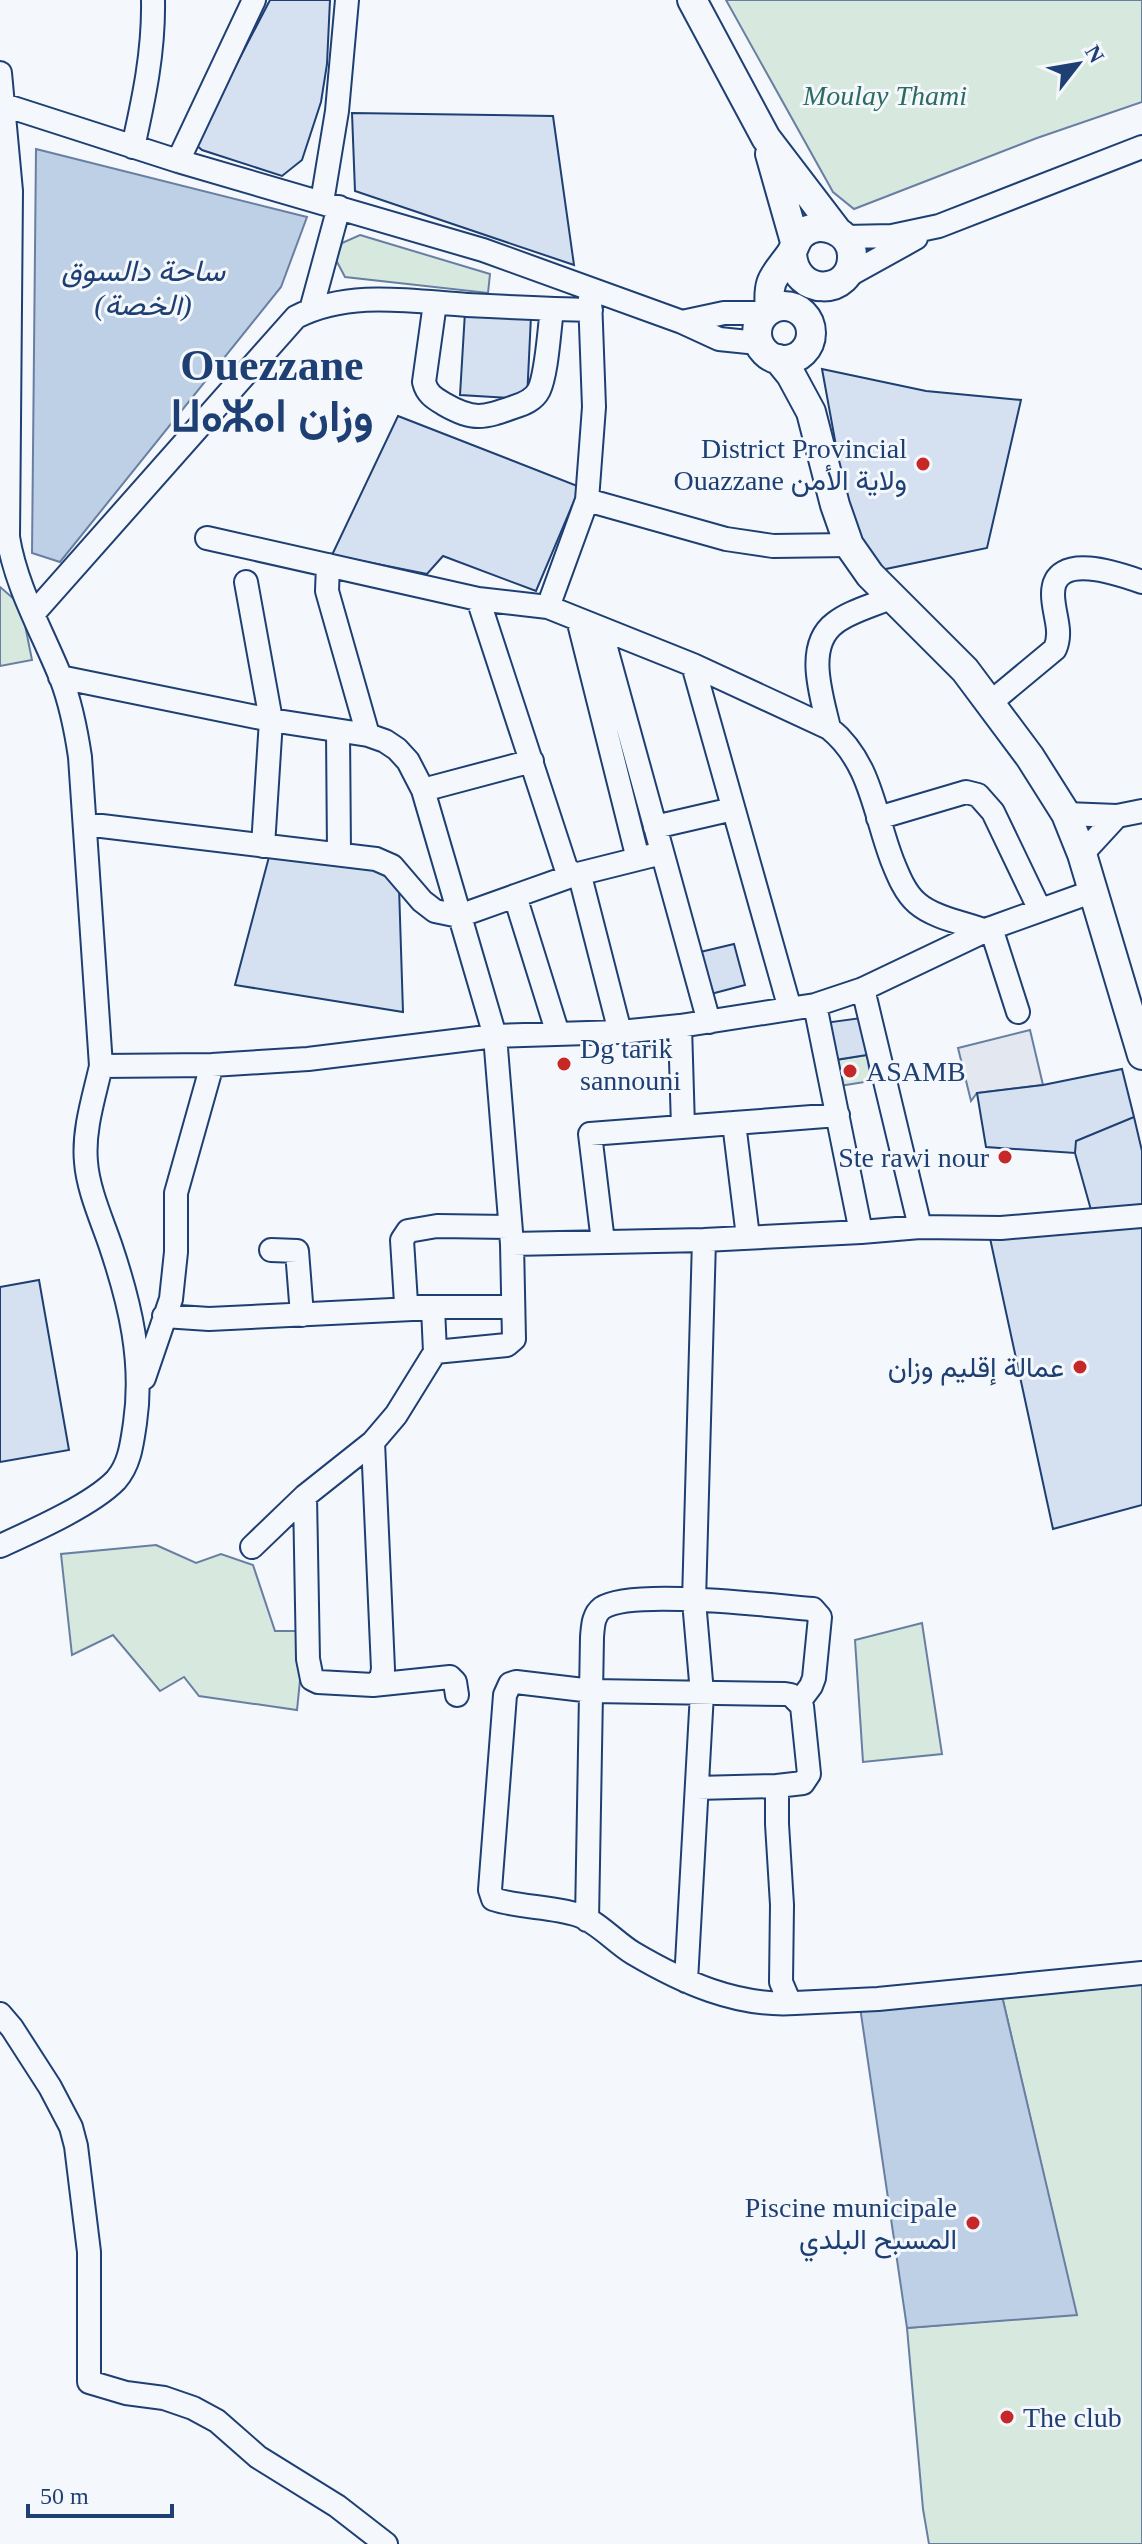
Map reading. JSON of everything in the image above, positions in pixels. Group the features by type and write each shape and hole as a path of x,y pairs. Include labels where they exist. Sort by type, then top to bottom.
{"main road":[{"path":"692,0 766,138 841,234 852,257 850,268 829,308 798,356 768,351"},
{"path":"766,138 793,248 796,273 812,285 822,287 842,279"},
{"path":"768,311 772,278 803,233 814,227 826,227 841,234"},
{"path":"818,431 802,393 768,351 757,332 759,321 768,311 781,306 792,307 808,321 818,431 835,505 849,545 870,575 965,670 1043,777 1066,814 1094,891 1142,1055"}],"street":[{"path":"133,147 148,78 154,28 153,0"},
{"path":"178,161 254,0"},
{"path":"311,310 330,204 347,0"},
{"path":"0,73 11,191 8,537 12,562 60,677 77,735 101,1066 89,1125 86,1162 135,1330 139,1393"},
{"path":"4,105 178,161 483,250 590,300 682,322 719,339 768,351"},
{"path":"842,279 939,226 1142,147"},
{"path":"0,217 11,191"},
{"path":"841,234 892,236 939,226"},
{"path":"33,614 296,317 350,300 401,299 552,310 590,300"},
{"path":"548,607 587,500 594,407 590,300"},
{"path":"435,303 424,382 426,389 431,396 470,417 495,414 527,403 534,397 540,385 552,310"},
{"path":"682,322 724,313 768,311"},
{"path":"587,500 726,539 773,546 849,545"},
{"path":"207,538 478,599 548,607 693,665 829,728 859,761 897,872 910,896 919,905 989,930"},
{"path":"328,565 327,591 368,735"},
{"path":"990,703 1055,649 1060,637 1053,590 1056,581 1064,574 1075,569 1100,568 1142,582"},
{"path":"246,582 271,720 263,846"},
{"path":"829,728 818,677 819,642 835,623 892,597"},
{"path":"478,599 566,868 581,880 620,1032"},
{"path":"578,619 638,859"},
{"path":"601,630 709,1022"},
{"path":"693,665 790,1009"},
{"path":"60,677 271,720 368,735 397,749 416,773 495,1036 513,1307 514,1339 507,1345 435,1352"},
{"path":"338,731 339,853"},
{"path":"423,790 532,761"},
{"path":"878,818 966,792 978,795 993,812 1040,910"},
{"path":"655,827 733,809"},
{"path":"1066,814 1117,816 1142,811"},
{"path":"1082,854 1117,816"},
{"path":"85,824 376,859 392,866 422,901 435,911 459,916 574,875 662,853"},
{"path":"101,1066 212,1065 377,1052 495,1036 620,1032 815,1005 863,989 989,930 1094,891"},
{"path":"515,896 558,1034"},
{"path":"989,930 1018,1012"},
{"path":"863,989 920,1227"},
{"path":"815,1005 861,1232"},
{"path":"680,1026 683,1127"},
{"path":"0,1546 76,1507 115,1481 125,1468 131,1450 139,1393 175,1274 176,1193 212,1065"},
{"path":"603,1242 590,1134 838,1115"},
{"path":"734,1123 748,1237"},
{"path":"433,1308 410,1306 404,1299 402,1240 405,1234 437,1226 510,1236 603,1242 704,1240 920,1227 1001,1228 1142,1216"},
{"path":"686,1981 702,1693 694,1601 704,1240"},
{"path":"271,1250 297,1251 302,1315"},
{"path":"164,1316 209,1319 513,1307"},
{"path":"252,1547 305,1496 373,1442 396,1415 435,1352 433,1308"},
{"path":"373,1442 383,1669 381,1679 373,1685"},
{"path":"305,1496 308,1659 312,1679 373,1685 450,1677 455,1682 457,1695"},
{"path":"587,1920 593,1625 600,1609 645,1598 813,1609 820,1617 814,1678 799,1702"},
{"path":"697,1788 803,1783 809,1774 803,1712 799,1702 785,1694 592,1691 516,1682 510,1684 507,1688 490,1890 496,1900 576,1914 633,1953 686,1981 747,2001 777,2005 878,1999 1142,1973"},
{"path":"777,1786 782,1905 781,1982 785,1996 795,2003"},
{"path":"0,2014 50,2087 71,2127 76,2146 89,2252 89,2382 126,2393 164,2398 217,2421 258,2457 337,2506 386,2544"}],"green space":[{"name":"Moulay Thami","path":"726,0 1142,0 1142,102 1037,138 854,209 833,192"},
{"path":"360,235 490,274 488,293 345,277 336,260 342,243"},
{"path":"0,587 21,605 32,660 0,666"},
{"name":"ASAMB","path":"867,1055 871,1081 833,1087 829,1061"},
{"path":"156,1545 196,1563 221,1554 253,1565 275,1631 305,1631 297,1710 199,1696 184,1677 160,1691 113,1635 72,1655 61,1554"},
{"path":"922,1623 942,1754 863,1762 855,1640"},
{"path":"1142,1965 1142,2544 929,2544 923,2509 907,2328 1076,2314 998,1979"}],"shaded area":[{"path":"1030,1030 1043,1085 977,1093 971,1101 958,1048"}],"water":[{"name":"ساحة دالسوق (الخصة)","path":"36,149 307,217 281,287 60,562 32,553"},
{"name":"Piscine municipale المسبح البلدي","path":"998,1979 1077,2315 907,2328 860,2007"}],"building":[{"path":"270,0 330,0 327,64 321,102 302,160 282,176 202,150 195,144"},
{"path":"352,113 553,116 574,265 355,191"},
{"path":"465,312 531,316 527,399 460,395"},
{"name":"District Provincial Ouazzane ولاية الأمن","path":"822,369 926,391 1021,400 987,548 876,571 851,528"},
{"path":"398,416 580,487 536,591 443,556 427,574 332,555"},
{"path":"270,853 371,865 399,887 403,1012 235,985"},
{"path":"734,944 745,985 707,995 696,953"},
{"path":"861,1018 867,1055 829,1061 824,1023"},
{"path":"1122,1069 1134,1117 1076,1141 1075,1153 986,1147 977,1093 1043,1085"},
{"path":"1134,1117 1142,1151 1142,1205 1091,1210 1075,1153 1076,1141"},
{"name":"عمالة إقليم وزان","path":"1142,1224 1142,1505 1053,1529 988,1229"},
{"path":"39,1280 69,1450 0,1462 0,1287"}],"place":[{"name":"District Provincial Ouazzane ولاية الأمن","path":"923,464"},
{"name":"Dg tarik sannouni","path":"564,1064"},
{"name":"ASAMB","path":"850,1071"},
{"name":"Ste rawi nour","path":"1005,1157"},
{"name":"عمالة إقليم وزان","path":"1080,1367"},
{"name":"Piscine municipale المسبح البلدي","path":"973,2223"},
{"name":"The club","path":"1007,2417"}],"district":[{"name":"Ouezzane ⵡⴰⵣⴰⵏ وزان","path":"272,390"}]}
